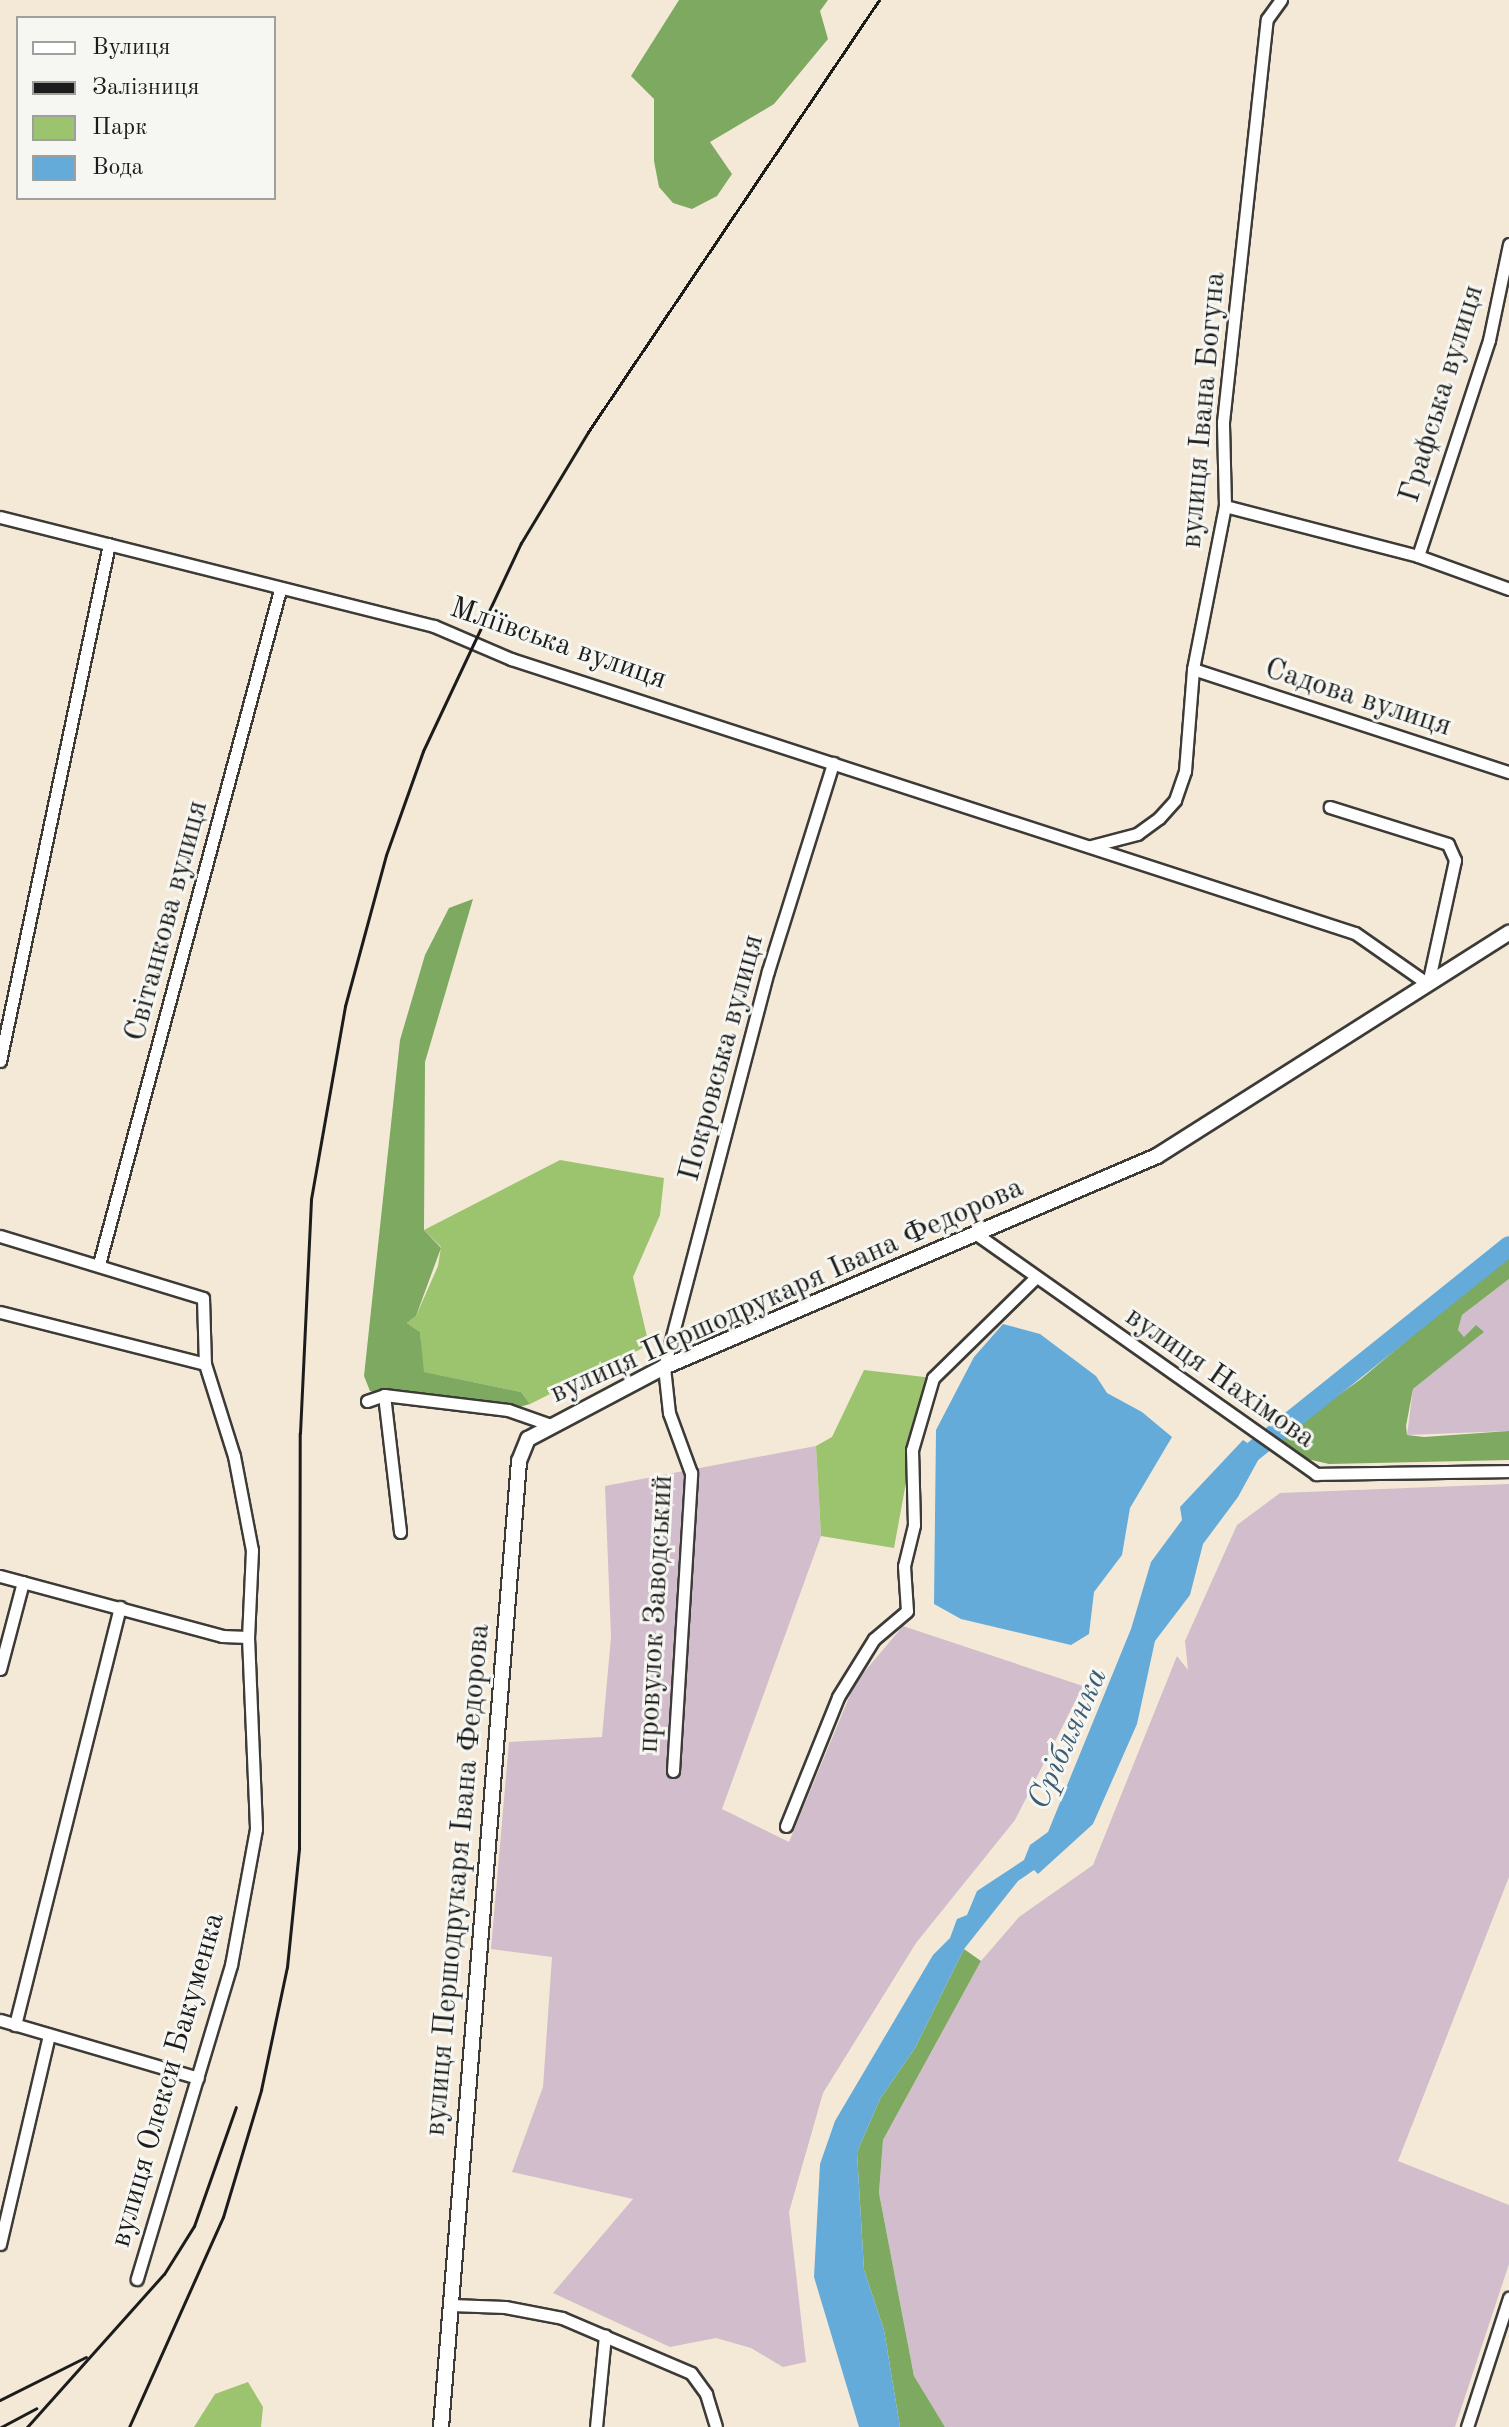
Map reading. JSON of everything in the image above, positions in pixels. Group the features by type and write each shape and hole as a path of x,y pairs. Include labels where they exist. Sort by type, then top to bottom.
{"street":[{"name":"вулиця Івана Богуна","path":"1091,847 1137,834 1175,800 1185,771 1193,669 1225,506 1223,422 1267,19 1281,0"},
{"name":"Графська вулиця","path":"1418,556 1489,340 1509,244"},
{"path":"1225,506 1418,556 1509,589"},
{"name":"Мліївська вулиця","path":"0,517 280,590 434,626 511,659 1091,847"},
{"path":"0,1061 109,544"},
{"name":"Світанкова вулиця","path":"99,1264 280,590"},
{"name":"Садова вулиця","path":"1193,669 1509,772"},
{"name":"Покровська вулиця","path":"664,1367 768,971 833,763"},
{"path":"1091,847 1355,933 1428,984 1455,860 1448,844 1330,807"},
{"name":"вулиця Першодрукаря Івана Федорова","path":"441,2427 519,1461 528,1439 548,1424 664,1367 979,1236 1157,1156 1509,933"},
{"name":"вулиця Олекси Бакуменка","path":"0,1236 203,1298 205,1364 234,1456 252,1550 248,1637 256,1829 231,1965 137,2279"},
{"name":"вулиця Нахімова","path":"979,1236 1275,1449 1316,1474 1509,1471"},
{"path":"786,1826 838,1697 874,1639 907,1611 904,1566 914,1525 912,1450 933,1378 1036,1277"},
{"path":"0,1312 205,1364"},
{"name":"провулок Заводський","path":"664,1367 669,1413 691,1473 673,1771"},
{"path":"367,1401 384,1395 508,1410 548,1424"},
{"path":"384,1395 400,1532"},
{"path":"0,1576 222,1636 248,1637"},
{"path":"0,1669 23,1582"},
{"path":"15,2025 120,1607"},
{"path":"0,2020 198,2078"},
{"path":"0,2244 49,2035"},
{"path":"1467,2427 1509,2298"},
{"path":"451,2305 505,2307 562,2318 691,2373 706,2394 716,2427"},
{"path":"596,2427 605,2335"}],"shaded area":[{"path":"1509,1279 1509,1431 1407,1435 1413,1389 1483,1332 1464,1337 1458,1330 1462,1315"},
{"path":"816,1446 821,1536 722,1809 789,1842 855,1683 903,1626 1083,1686 1015,1820 916,1943 823,2093 789,2212 806,2362 783,2367 751,2348 716,2338 670,2347 553,2293 633,2199 512,2172 543,2087 552,1957 491,1949 509,1742 602,1737 611,1637 605,1486"},
{"path":"1509,1484 1509,1877 1398,2161 1509,2205 1509,2264 1455,2427 945,2427 914,2376 879,2193 883,2140 981,1961 1019,1917 1093,1865 1177,1656 1188,1670 1185,1641 1237,1525 1280,1493"}],"green space":[{"path":"679,0 828,0 820,11 828,39 774,104 710,142 732,174 717,196 692,209 673,203 659,187 654,161 654,99 631,76"},
{"path":"473,899 425,1062 424,1230 441,1248 416,1316 407,1323 420,1332 424,1372 521,1392 530,1404 508,1410 384,1395 370,1391 364,1376 400,1040 425,955 449,908"},
{"path":"560,1160 664,1178 660,1215 633,1277 649,1345 530,1404 521,1392 423,1372 420,1332 407,1323 416,1316 438,1266 441,1247 424,1230"},
{"path":"1509,1254 1509,1279 1462,1315 1458,1330 1464,1337 1476,1325 1484,1332 1413,1389 1406,1426 1407,1435 1424,1437 1509,1431 1509,1460 1329,1464 1303,1458 1279,1438 1361,1379"},
{"path":"864,1370 933,1378 912,1450 894,1548 821,1536 816,1446 832,1437"},
{"path":"964,1949 981,1961 883,2140 879,2193 914,2376 945,2427 900,2427 884,2330 864,2270 857,2152 880,2099 915,2048"},
{"path":"248,2382 263,2407 261,2427 194,2427 215,2394"}],"water":[{"path":"1003,1324 1040,1334 1096,1376 1107,1393 1142,1412 1172,1437 1130,1508 1122,1555 1094,1592 1089,1634 1071,1645 961,1619 934,1604 936,1430 974,1357"},
{"path":"1243,1440 1262,1453 1238,1497 1203,1544 1190,1595 1155,1641 1137,1724 1093,1824 1038,1874 1034,1870 1018,1881 964,1949 915,2048 880,2099 857,2152 864,2270 884,2330 900,2427 859,2427 814,2277 820,2164 835,2121 933,1955 950,1938 957,1919 967,1915 977,1891 1024,1860 1030,1845 1048,1832 1131,1629 1151,1562 1182,1520 1180,1507"}],"waterway":[{"name":"Сріблянка","path":"1236,1465 1509,1246"}],"railway":[{"path":"129,2427 223,2217 261,2090 287,1967 299,1848 300,1433 311,1199 345,1006 386,855 423,751 521,543 588,432 879,0"},
{"path":"27,2427 164,2274 194,2226 236,2107"},
{"path":"0,2400 86,2357"},
{"path":"1,2427 36,2408"}]}
